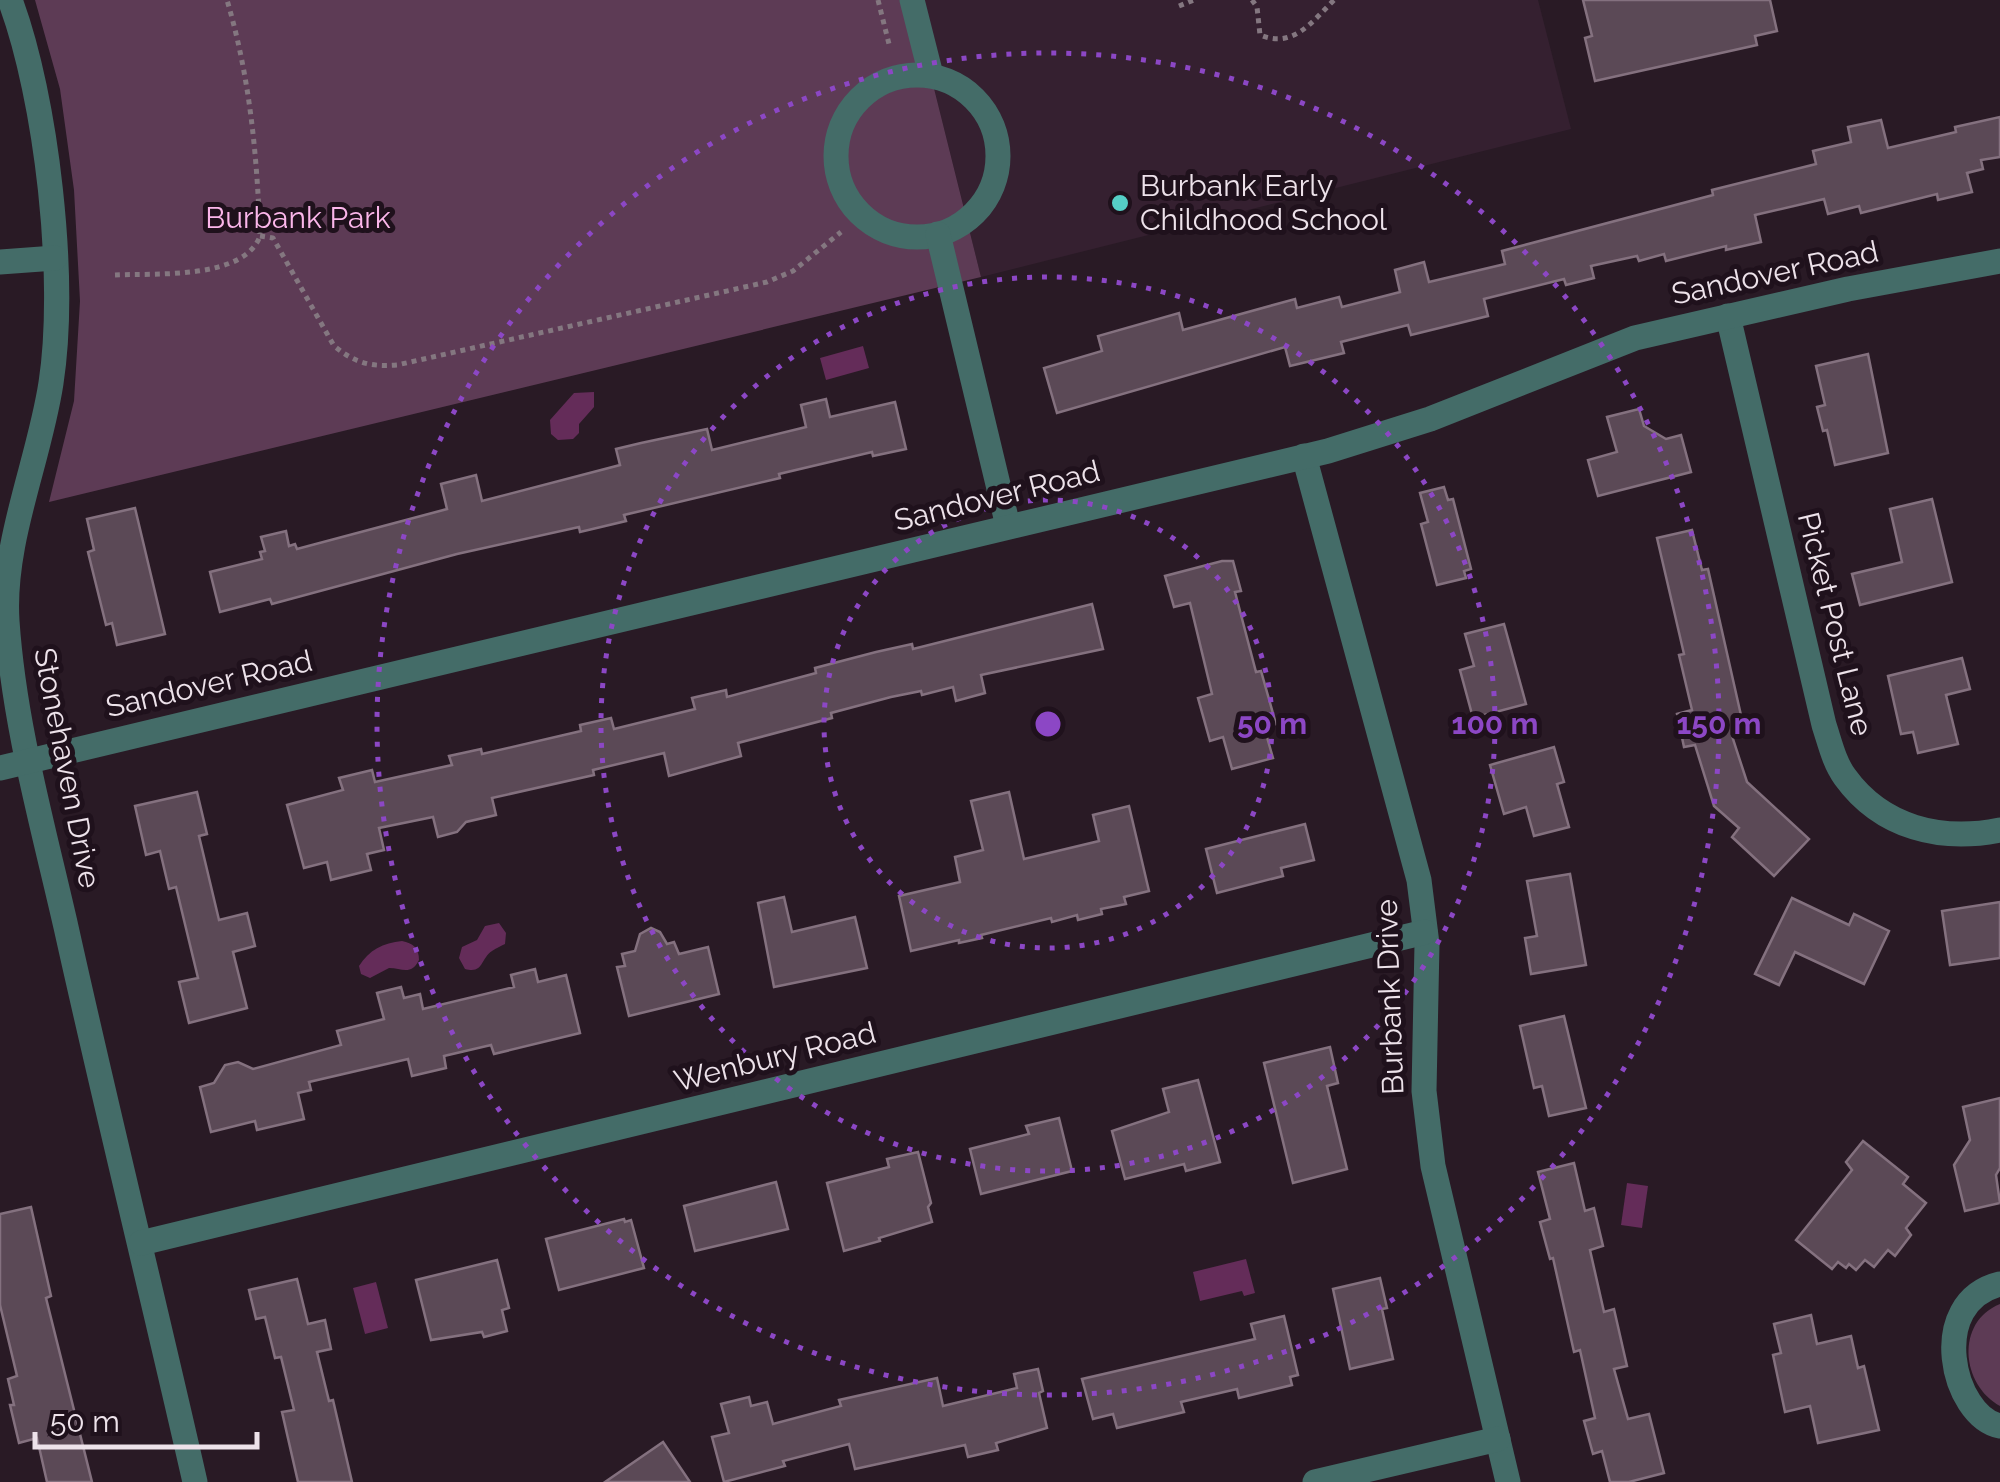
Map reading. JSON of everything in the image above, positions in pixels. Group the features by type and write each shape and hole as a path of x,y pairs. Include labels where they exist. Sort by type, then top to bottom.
{"street":[{"name":"Stonehaven Drive","path":"10,0 42,130 55,258 52,381 6,585 12,659 28,761 195,1482"},
{"path":"912,0 930,75"},
{"path":"911,74 930,75 952,82 985,110 995,130 997,174 982,204 958,226 938,234 899,235 864,218 842,188 835,150 847,113 874,86 911,74"},
{"path":"938,234 1008,526"},
{"path":"0,262 55,258"},
{"name":"Sandover Road","path":"0,768 1304,456 1430,419 1635,338 1848,288 2000,262"},
{"name":"Picket Post Lane","path":"1728,316 1824,726 1844,776 1888,816 1912,829 1972,835 2000,830"},
{"name":"Burbank Drive","path":"1304,456 1418,880 1425,932 1424,1091 1433,1166 1508,1482"},
{"name":"Wenbury Road","path":"141,1243 1425,932"},
{"path":"2000,1284 1970,1298 1958,1316 1952,1336 1962,1385 1973,1407 1993,1425 2000,1426"},
{"path":"1315,1482 1498,1439"}],"path":[{"path":"115,275 208,270 240,259 256,248 260,236 250,96 227,0"},
{"path":"878,0 890,48"},
{"path":"1179,6 1194,0"},
{"path":"1252,0 1258,6 1260,35 1274,41 1299,33 1334,0"},
{"path":"260,236 273,238 334,346 349,359 370,367 397,365 732,292 793,272 841,232"}],"shaded area":[{"name":"Burbank Early Childhood School","path":"912,0 1538,0 1571,129 981,277"},
{"path":"863,346 869,368 826,380 820,358"},
{"path":"594,392 594,407 579,424 579,433 573,439 558,440 551,434 550,420 574,393"},
{"path":"499,923 506,933 505,944 488,954 479,968 465,969 459,958 462,947 477,940 485,926"},
{"path":"402,941 418,952 419,960 413,968 389,968 370,978 361,974 359,966 372,952"},
{"path":"1627,1183 1648,1186 1642,1228 1621,1225"},
{"path":"1246,1259 1255,1293 1244,1296 1242,1291 1200,1301 1193,1272"},
{"path":"376,1282 388,1328 365,1334 353,1288"}],"green space":[{"name":"Burbank Park","path":"35,0 912,0 981,277 49,502 74,401 80,301 74,190 60,89"},
{"path":"2000,1304 2000,1406 1977,1384 1968,1354 1976,1325 1985,1313"}],"building":[{"path":"1583,0 1770,0 1777,31 1755,36 1757,45 1595,81 1585,38 1592,36"},
{"path":"2000,117 2000,157 1981,160 1983,169 1967,173 1972,192 1938,200 1937,194 1861,213 1859,206 1828,214 1824,199 1755,215 1761,242 1666,261 1664,254 1591,266 1594,278 1566,285 1564,279 1484,299 1488,316 1411,335 1408,325 1341,342 1344,353 1290,366 1285,347 1057,413 1044,368 1102,351 1098,336 1179,313 1183,330 1295,299 1297,308 1339,297 1342,307 1400,292 1395,270 1424,262 1429,282 1505,264 1502,251 1816,164 1813,151 1851,142 1848,127 1881,120 1888,148"},
{"path":"1868,354 1888,453 1835,465 1817,407 1825,405 1816,366"},
{"path":"826,399 830,417 895,402 906,449 873,456 872,452 779,474 780,478 624,515 626,521 580,532 579,527 457,554 272,604 270,599 220,612 210,572 262,559 260,552 265,551 261,537 286,531 289,546 295,544 297,549 447,509 441,484 476,475 482,501 620,465 616,449 707,429 712,450 806,427 801,405"},
{"path":"1639,409 1644,426 1666,439 1681,435 1691,472 1598,496 1588,460 1617,452 1607,417"},
{"path":"1444,487 1448,500 1453,499 1471,569 1464,571 1466,578 1437,585 1421,524 1428,522 1420,493"},
{"path":"1932,499 1952,582 1860,605 1852,574 1902,562 1890,509"},
{"path":"135,508 165,634 117,645 112,623 106,625 88,552 94,550 87,519"},
{"path":"1692,530 1702,570 1708,569 1745,733 1732,736 1747,782 1809,839 1774,876 1732,837 1739,828 1714,806 1695,745 1684,747 1677,714 1692,710 1679,655 1684,654 1657,538"},
{"path":"1233,561 1241,591 1235,592 1256,672 1261,671 1276,724 1264,727 1273,758 1232,769 1223,737 1210,741 1198,698 1212,694 1190,603 1174,607 1165,576"},
{"path":"1092,604 1103,649 981,675 985,693 956,701 953,687 891,697 831,713 832,718 738,743 741,756 669,776 664,753 593,770 594,775 492,798 496,815 466,822 457,832 438,837 433,817 379,828 384,850 367,854 371,870 331,880 327,862 304,868 287,805 343,790 339,778 372,770 375,782 452,765 449,756 481,749 482,754 581,731 580,725 611,718 614,729 695,709 692,698 726,690 727,697 876,652 912,644 913,649"},
{"path":"1504,624 1526,704 1473,718 1460,670 1474,666 1465,634"},
{"path":"1962,658 1970,689 1946,695 1958,744 1918,753 1913,732 1901,734 1888,676"},
{"path":"1554,747 1564,782 1557,784 1569,827 1534,836 1526,807 1504,814 1490,765"},
{"path":"197,792 207,834 199,836 219,920 247,913 255,946 233,952 247,1008 189,1023 179,982 198,978 176,887 169,889 160,851 146,855 135,806"},
{"path":"1009,792 1024,859 1099,841 1093,815 1129,806 1149,891 1124,897 1126,904 1101,909 1102,914 1078,920 1077,915 1052,922 1051,918 981,935 982,938 911,951 899,896 960,882 955,857 983,850 971,801"},
{"path":"1305,824 1314,860 1281,868 1283,876 1217,893 1206,849"},
{"path":"1570,874 1586,965 1531,974 1525,938 1537,936 1527,881"},
{"path":"784,897 792,932 855,917 867,968 774,987 758,903"},
{"path":"1792,898 1849,925 1854,914 1889,931 1864,984 1795,952 1779,985 1755,974"},
{"path":"2000,902 2000,958 1950,965 1942,911"},
{"path":"651,928 660,932 667,944 674,942 679,954 708,947 719,994 629,1016 617,967 625,966 622,954 635,951 640,934"},
{"path":"535,969 538,982 566,975 580,1033 494,1054 491,1045 444,1056 446,1068 412,1076 408,1059 309,1082 311,1090 298,1093 304,1119 257,1130 255,1121 211,1132 200,1087 214,1083 225,1065 238,1062 253,1069 341,1045 337,1031 384,1019 377,993 401,987 404,998 420,994 423,1009 514,987 511,975"},
{"path":"1564,1016 1586,1108 1549,1116 1542,1086 1534,1088 1520,1026"},
{"path":"1330,1047 1338,1083 1327,1086 1347,1169 1293,1183 1264,1063"},
{"path":"1198,1080 1220,1162 1186,1171 1184,1164 1125,1179 1112,1131 1169,1112 1163,1089"},
{"path":"2000,1098 2000,1168 1996,1175 2000,1203 1965,1211 1954,1165 1970,1140 1963,1107"},
{"path":"1059,1118 1072,1171 981,1194 970,1149 1029,1134 1026,1126"},
{"path":"1863,1141 1908,1177 1903,1184 1926,1203 1906,1228 1911,1235 1895,1256 1888,1250 1874,1267 1865,1260 1856,1270 1838,1262 1832,1269 1796,1240 1852,1170 1846,1162"},
{"path":"918,1152 932,1222 844,1251 827,1183 889,1167 887,1159"},
{"path":"1574,1163 1585,1211 1594,1208 1603,1246 1590,1250 1604,1312 1614,1309 1627,1366 1614,1369 1628,1419 1649,1414 1664,1473 1629,1482 1610,1482 1602,1451 1593,1454 1584,1421 1595,1418 1580,1350 1574,1352 1553,1258 1550,1259 1540,1222 1550,1219 1538,1172"},
{"path":"776,1182 788,1229 695,1251 684,1206"},
{"path":"31,1207 51,1296 46,1298 92,1482 47,1482 37,1438 19,1443 10,1405 14,1405 8,1379 17,1376 0,1305 0,1214"},
{"path":"631,1220 644,1268 559,1290 546,1239"},
{"path":"497,1260 509,1308 502,1310 507,1331 484,1337 482,1332 431,1340 416,1280"},
{"path":"1380,1278 1393,1359 1350,1369 1333,1289"},
{"path":"297,1279 308,1324 325,1320 331,1349 317,1352 352,1482 298,1482 282,1412 294,1410 281,1357 275,1358 265,1317 256,1319 249,1290"},
{"path":"1811,1315 1817,1344 1851,1336 1858,1368 1864,1366 1879,1430 1818,1443 1810,1406 1785,1412 1773,1355 1781,1353 1774,1324"},
{"path":"1284,1316 1298,1375 1290,1377 1292,1385 1239,1398 1237,1389 1181,1402 1184,1412 1117,1428 1113,1414 1093,1419 1082,1379 1255,1339 1251,1324"},
{"path":"1038,1369 1047,1428 996,1443 998,1450 968,1457 965,1445 855,1469 849,1444 724,1482 712,1437 729,1433 721,1404 749,1397 751,1406 767,1402 773,1424 841,1406 839,1400 937,1378 943,1406 1017,1388 1014,1374"},
{"path":"663,1442 690,1482 605,1482"}],"place":[{"name":"Burbank Early Childhood School","path":"1120,203"}]}
